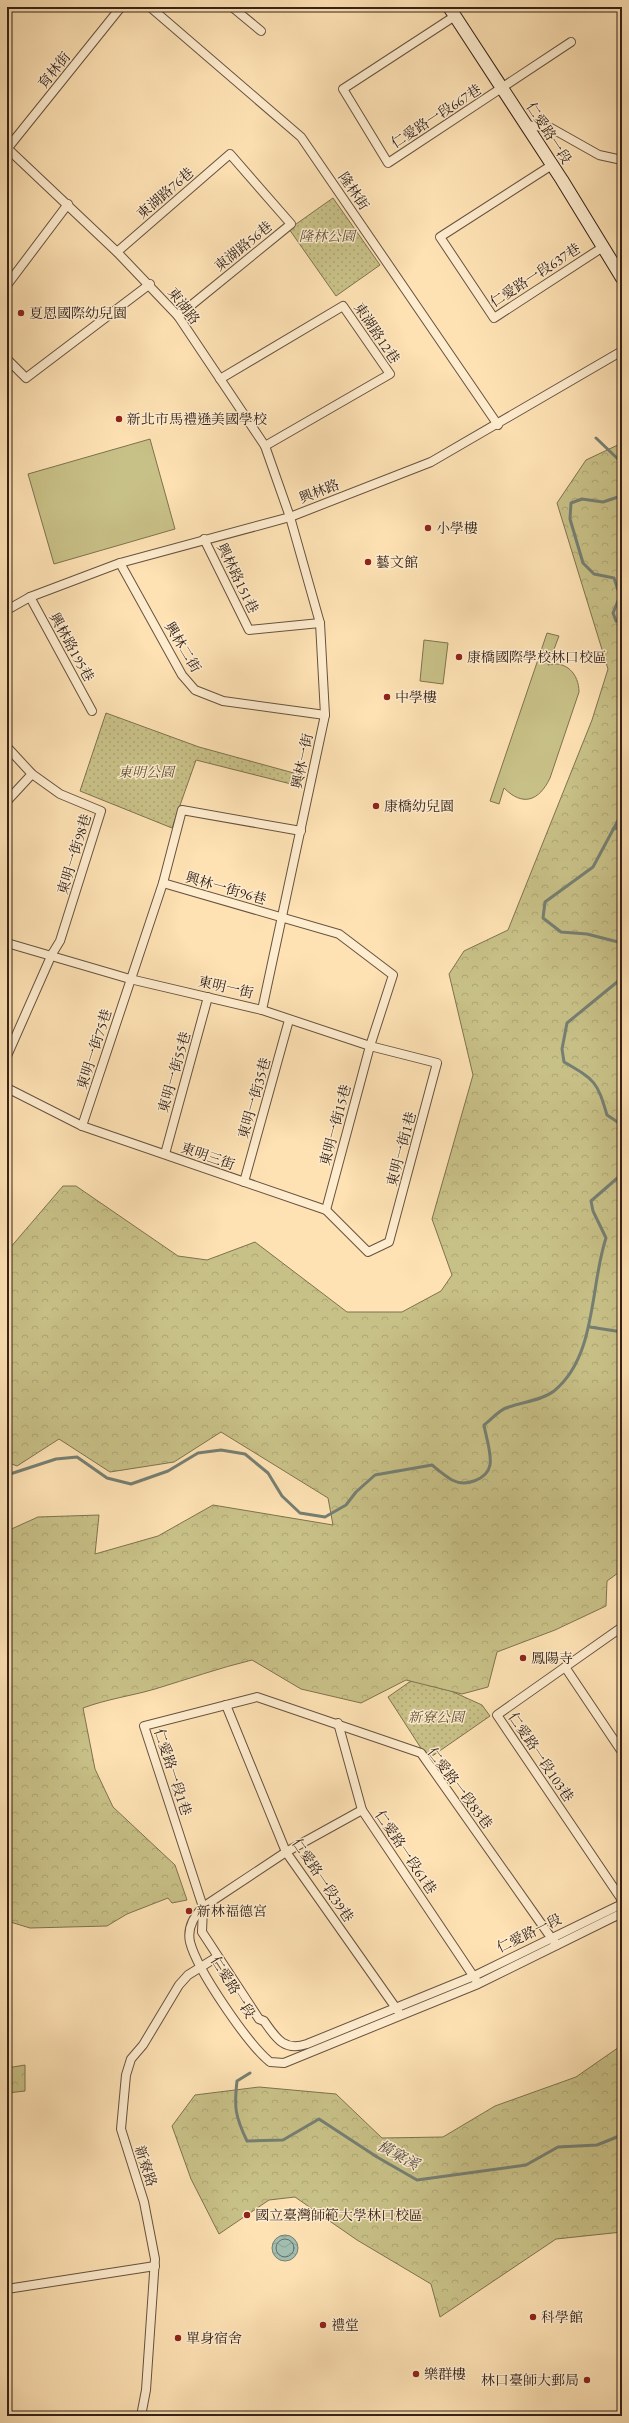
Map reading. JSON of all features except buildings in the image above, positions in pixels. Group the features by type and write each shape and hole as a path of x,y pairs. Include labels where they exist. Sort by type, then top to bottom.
{"main road":[{"name":"仁愛路一段","path":"452,11 552,165 622,278"}],"street":[{"name":"育林街","path":"7,149 121,7"},
{"name":"隆林街","path":"150,7 301,137 498,425"},
{"path":"232,7 261,31"},
{"name":"仁愛路一段667巷","path":"452,11 343,89 388,163 502,88"},
{"path":"502,88 571,42"},
{"path":"526,125 551,128 599,155 622,160"},
{"name":"東湖路","path":"7,149 68,204 150,284 178,316 265,446 290,517"},
{"name":"東湖路76巷","path":"117,252 230,154"},
{"name":"東湖路56巷","path":"178,316 290,224 230,154"},
{"name":"仁愛路一段637巷","path":"552,165 440,237 494,318 602,247"},
{"path":"7,285 68,204"},
{"path":"7,359 26,378 150,284"},
{"name":"東湖路12巷","path":"220,379 342,306 390,374 265,446"},
{"name":"興林路","path":"7,610 30,597 120,563 204,539 290,517 431,462 498,425 622,352"},
{"name":"興林一街","path":"262,1010 283,918 325,715 320,623 290,517"},
{"name":"興林路151巷","path":"204,539 248,630 320,623"},
{"name":"興林二街","path":"120,563 182,675 195,690 223,701 325,715"},
{"name":"興林路195巷","path":"30,597 92,710"},
{"path":"7,746 32,774 7,801"},
{"name":"東明一街98巷","path":"32,774 60,794 101,811 60,941 52,954"},
{"name":"東明一街75巷","path":"82,1126 163,883 182,810 301,831"},
{"name":"興林一街96巷","path":"163,883 339,934 393,975 370,1046"},
{"name":"東明一街","path":"7,943 52,954 130,979 262,1010 370,1046 437,1063"},
{"path":"7,1056 52,954"},
{"name":"東明一街55巷","path":"165,1154 208,997"},
{"name":"東明一街35巷","path":"244,1182 289,1020"},
{"name":"東明一街15巷","path":"326,1210 370,1046"},
{"name":"東明一街1巷","path":"390,1242 437,1063"},
{"name":"東明三街","path":"7,1088 82,1126 326,1210 368,1252 390,1242"},
{"name":"仁愛路一段103巷","path":"622,1627 497,1715 622,1900"},
{"path":"565,1667 622,1752"},
{"name":"仁愛路一段83巷","path":"226,1705 257,1697 338,1723 421,1753 555,1942"},
{"name":"仁愛路一段39巷","path":"226,1705 286,1852 398,2012"},
{"name":"仁愛路一段1巷","path":"203,1907 144,1726 226,1705"},
{"name":"仁愛路一段61巷","path":"338,1723 362,1810 476,1980"},
{"path":"203,1907 286,1852 362,1810"},
{"name":"仁愛路一段","path":"555,1942 622,1904"},
{"name":"仁愛路一段","path":"203,1907 202,1932 259,2019 264,2021 278,2040 286,2046 301,2046 398,2012"},
{"name":"仁愛路一段","path":"203,1907 194,1917 190,1930 190,1942 200,1968 262,2056 270,2062 277,2064 476,1980 555,1942 622,1913"},
{"name":"新寮路","path":"141,2416 146,2390 155,2266 144,2202 121,2129 126,2075 131,2059 143,2045 180,1985 200,1968 217,1957"},
{"path":"7,2289 155,2266"}],"green space":[{"name":"隆林公園","path":"333,198 380,265 336,296 289,229"},
{"path":"150,439 175,529 54,564 28,474"},
{"path":"622,443 622,1570 607,1581 606,1606 555,1630 497,1652 488,1687 462,1694 406,1680 361,1703 301,1689 252,1660 155,1689 101,1702 83,1708 95,1769 113,1807 175,1865 187,1900 172,1903 168,1898 127,1914 107,1926 30,1928 7,1921 7,1531 38,1517 99,1515 95,1554 158,1536 213,1505 333,1525 328,1498 221,1432 174,1462 110,1472 59,1439 17,1466 7,1462 7,1247 10,1248 63,1186 76,1186 178,1256 207,1260 255,1242 347,1312 402,1312 441,1291 452,1275 432,1219 473,1075 449,974 464,951 508,930 592,720 608,669 557,503 586,460"},
{"path":"547,633 559,636 548,665 560,665 570,670 577,679 579,692 546,786 541,792 530,799 518,798 504,788 499,804 490,801"},
{"path":"424,640 448,643 443,684 420,681"},
{"name":"東明公園","path":"106,713 199,747 301,775 299,786 196,760 172,828 80,791"},
{"name":"新寮公園","path":"418,1676 482,1705 490,1716 428,1759 388,1697"},
{"path":"622,2045 622,2232 556,2239 440,2317 431,2284 357,2240 295,2197 269,2200 219,2234 191,2179 172,2126 195,2095 259,2087 336,2094 382,2138 443,2137 495,2106 576,2077"},
{"path":"25,2065 25,2091 7,2093 7,2068"}],"water":[{"path":"285,2235 294,2239 298,2248 294,2257 285,2261 276,2257 272,2248 276,2239"}],"waterway":[{"path":"596,438 619,460 621,496 603,502 582,499 571,503 570,519 583,563 594,574 614,578 620,596 613,613 616,621 622,623"},
{"path":"622,813 593,867 545,902 543,918 561,932 587,934 622,943"},
{"path":"613,829 622,827"},
{"path":"622,978 567,1023 562,1049 564,1062 593,1082 600,1095 607,1115 622,1125"},
{"path":"7,1475 56,1459 77,1457 107,1478 131,1484 168,1471 198,1453 221,1450 245,1454 268,1473 282,1496 300,1513 325,1517 346,1505 356,1492 375,1475 432,1465 447,1477 457,1482 463,1483 475,1481 485,1475 490,1465 490,1451 484,1425 503,1409 543,1397 554,1391 568,1376 578,1359 585,1340 590,1319 601,1257 606,1238 593,1211 591,1201 622,1174"},
{"path":"590,1327 622,1332"},
{"path":"7,1802 9,1806"},
{"name":"橫窠溪","path":"250,2073 237,2081 236,2098 236,2111 247,2141 283,2140 319,2119 377,2157 417,2180 526,2165 558,2147 597,2145 622,2135"}],"place":[{"name":"夏恩國際幼兒園","path":"21,313"},
{"name":"新北市馬禮遜美國學校","path":"119,419"},
{"name":"小學樓","path":"428,528"},
{"name":"藝文館","path":"368,562"},
{"name":"康橋國際學校林口校區","path":"459,657"},
{"name":"中學樓","path":"387,697"},
{"name":"康橋幼兒園","path":"376,806"},
{"name":"鳳陽寺","path":"523,1658"},
{"name":"新林福德宮","path":"189,1911"},
{"name":"國立臺灣師範大學林口校區","path":"247,2215"},
{"name":"科學館","path":"533,2317"},
{"name":"禮堂","path":"323,2325"},
{"name":"單身宿舍","path":"178,2338"},
{"name":"樂群樓","path":"416,2374"},
{"name":"林口臺師大郵局","path":"587,2380"}]}
